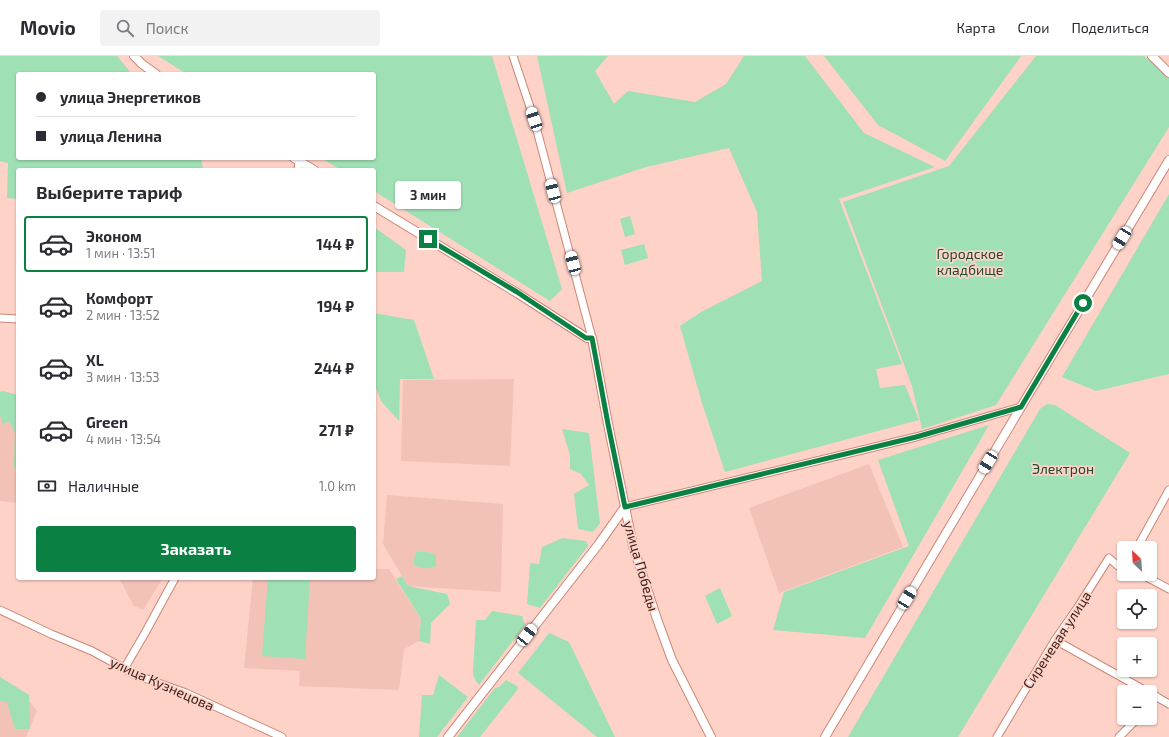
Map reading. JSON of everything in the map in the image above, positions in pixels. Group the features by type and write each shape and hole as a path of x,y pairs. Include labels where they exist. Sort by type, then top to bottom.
{"main road":[{"path":"134,56 153,72"},
{"path":"1152,56 1169,73"},
{"path":"297,160 311,168"},
{"path":"825,737 1169,160"},
{"path":"376,207 517,292 586,338 592,338"},
{"name":"улица Победы","path":"592,338 632,546 672,660 711,737"},
{"path":"448,737 598,545 625,507"}],"street":[{"path":"513,56 534,119 592,338"},
{"path":"0,318 16,319"},
{"path":"625,507 908,438 1021,407"},
{"path":"1141,541 1169,490"},
{"name":"Сиреневая улица","path":"997,737 1055,640 1110,558 1117,565"},
{"path":"124,669 174,580"},
{"path":"1154,581 1169,589"},
{"name":"улица Кузнецова","path":"0,610 92,651 136,675 186,693 282,737"},
{"path":"1055,640 1135,685"},
{"path":"1157,697 1169,704"},
{"path":"1119,737 1131,725"}],"shaded area":[{"path":"514,379 510,466 401,461 403,380"},
{"path":"0,410 16,412 16,503 0,501"},
{"path":"869,464 903,547 779,593 749,508"},
{"path":"387,495 503,504 501,592 408,586 383,544"},
{"path":"376,569 389,569 421,620 419,641 404,649 399,690 299,686 300,671 244,668 253,580 376,580"},
{"path":"120,580 162,580 143,610 134,606"},
{"path":"0,685 30,702 37,711 26,737 0,737"}],"green space":[{"path":"0,56 117,56 130,72 16,72 16,160 201,160 203,168 16,168 16,199 7,198 8,163 0,161"},
{"path":"158,56 492,56 562,289 550,301 376,192 376,168 338,168 324,160 376,160 376,72 184,72"},
{"path":"537,56 608,56 595,71 614,104 628,91 695,102 726,84 744,56 805,56 864,133 935,167 839,199 902,364 876,369 880,388 905,385 919,420 725,472 702,403 680,326 701,312 762,281 757,212 729,148 646,167 567,193"},
{"path":"824,56 1021,56 945,161 878,125"},
{"name":"Городское кладбище","path":"1036,56 1144,56 1169,77 1169,127 996,405 922,429 912,386 843,202 949,166"},
{"path":"1169,194 1169,374 1096,391 1062,377"},
{"path":"630,216 635,234 625,237 620,219"},
{"path":"376,228 406,250 404,272 376,272"},
{"path":"644,244 648,258 625,265 621,250"},
{"path":"376,313 414,320 434,379 400,379 399,421 381,401 376,388"},
{"path":"3,391 16,394 16,468 14,468 15,433 9,421 3,424 0,415 0,392"},
{"name":"Электрон","path":"1047,404 1055,405 1130,453 958,737 848,737 1040,409"},
{"path":"989,425 865,638 773,630 784,592 909,546 878,460"},
{"path":"562,429 589,433 600,523 593,532 578,529 574,494 589,485 581,474 570,469 570,455"},
{"path":"563,538 586,541 588,546 540,608 527,604 530,563 539,564 542,547"},
{"path":"416,552 426,552 436,555 436,566 425,568 414,565"},
{"path":"402,576 408,586 447,594 450,604 431,623 430,644 419,641 421,619 396,579"},
{"path":"268,580 310,580 305,659 262,656"},
{"path":"720,588 732,616 717,624 705,596"},
{"path":"492,611 522,616 525,625 479,685 474,678 473,673 476,620 485,620"},
{"path":"549,633 569,642 615,737 597,737 518,673"},
{"path":"439,675 468,697 437,737 419,737 422,695 433,695"},
{"path":"0,677 29,695 30,729 15,729 7,702 0,701"},
{"path":"506,680 517,686 518,689 480,737 457,737 495,688 499,687"}],"route":[{"path":"428,239 517,292 586,338 592,338 625,507 916,437 1021,407 1083,303"}]}
